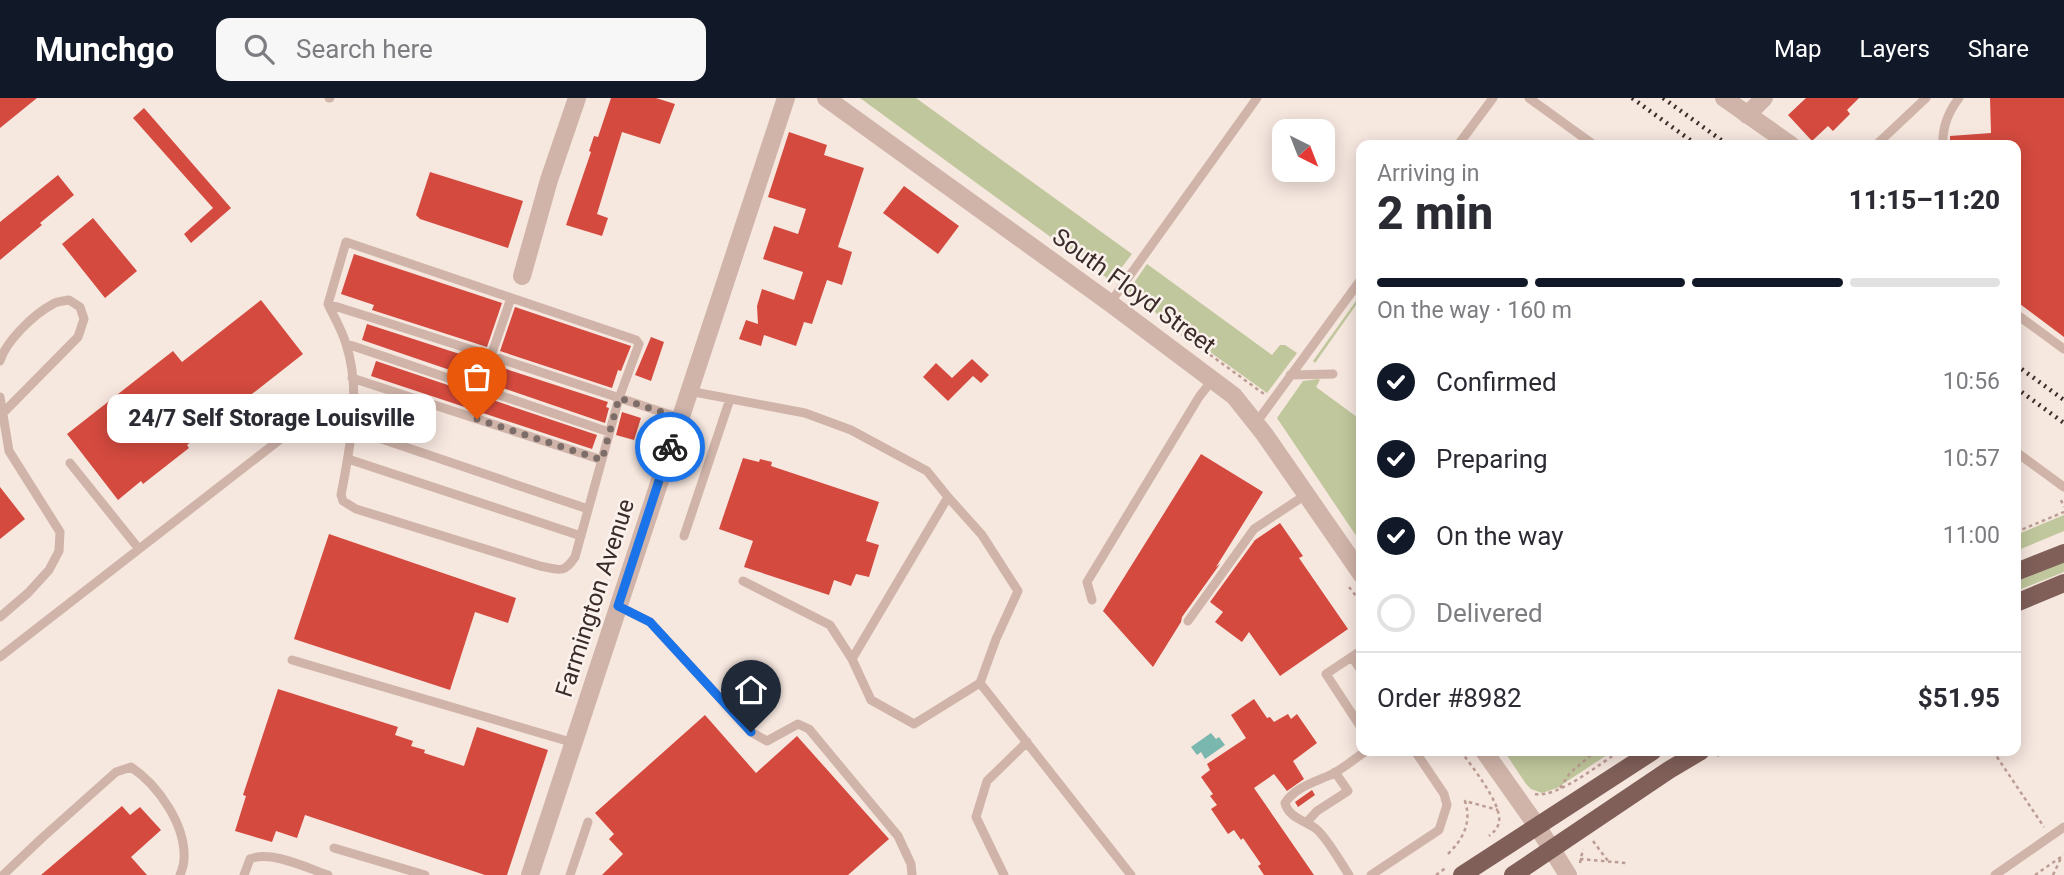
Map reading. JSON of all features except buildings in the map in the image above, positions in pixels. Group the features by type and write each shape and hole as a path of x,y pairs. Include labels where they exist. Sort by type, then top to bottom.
{"main road":[{"path":"2021,570 2064,553"},
{"path":"2021,601 2064,583"},
{"path":"1459,868 1537,826 1645,756"},
{"path":"1513,875 1693,756"}],"street":[{"path":"522,276 549,180 577,98"},
{"name":"Farmington Avenue","path":"533,874 618,606 786,98"},
{"name":"South Floyd Street","path":"826,98 1234,396 1307,494 1356,566"},
{"path":"1724,98 1784,140"},
{"path":"1747,115 1764,98"},
{"path":"1488,756 1568,875"}],"lane":[{"path":"1110,303 1257,98"},
{"path":"1462,140 1493,98"},
{"path":"1529,98 1587,140"},
{"path":"1880,140 1926,98"},
{"path":"1942,140 1951,109 1959,98"},
{"path":"346,242 636,340 639,344 619,398 575,556 568,567 560,570 540,566 356,509 343,500 341,495 352,429 352,378 346,344 328,304 346,242"},
{"path":"1256,423 1356,286"},
{"path":"491,356 511,298"},
{"path":"0,362 3,352 24,327 55,302 69,300 80,307 84,319 78,337 2,414"},
{"path":"328,304 680,418"},
{"path":"2021,318 2064,349"},
{"path":"346,344 610,432"},
{"path":"1290,376 1333,374"},
{"path":"352,378 602,460"},
{"path":"1092,600 1087,582 1199,397 1213,379"},
{"path":"689,391 805,413 851,429 926,471 982,535 1018,591 996,639 981,683 914,724 871,700 852,659 830,625 743,581"},
{"path":"0,397 9,450 60,532 59,551 49,570 0,617"},
{"path":"684,536 730,399"},
{"path":"0,657 300,424"},
{"path":"352,429 589,509"},
{"path":"2021,456 2064,487"},
{"path":"348,459 581,536"},
{"path":"71,463 139,549"},
{"path":"1188,621 1254,529 1307,494"},
{"path":"852,659 948,497"},
{"path":"618,606 650,622 751,732 766,741 797,724 809,729 898,836 911,864 912,875"},
{"path":"1356,654 1326,674 1356,720"},
{"path":"1352,657 1356,663"},
{"path":"292,660 574,743"},
{"path":"981,683 1131,875"},
{"path":"1004,875 976,817 988,781 1027,742"},
{"path":"1349,875 1318,830 1292,816 1285,803 1308,783 1335,772 1359,756"},
{"path":"1371,875 1439,830 1447,805 1444,794 1418,756"},
{"path":"4,875 117,772 131,767 141,773 164,800 180,828 184,858 180,875"},
{"path":"1306,823 1317,811 1348,791 1335,772"},
{"path":"570,875 588,822"},
{"path":"1995,875 2064,827"},
{"path":"334,848 425,875"},
{"path":"244,875 250,859 257,856 269,856 328,875"}],"path":[{"path":"1170,326 1264,394"},
{"path":"2021,530 2064,510 2061,500"},
{"path":"1464,756 1498,810 1496,829 1486,839"},
{"path":"1558,791 1570,774 1590,756"},
{"path":"1527,790 1542,796 1558,791 1612,756"},
{"path":"1996,756 2045,829"},
{"path":"1448,854 1464,835 1468,819 1465,801 1498,810"},
{"path":"1592,839 1608,861"},
{"path":"2035,875 2063,857"},
{"path":"2053,875 2063,857"},
{"path":"1580,858 1626,863"},
{"path":"1436,875 1459,868"}],"green space":[{"path":"860,98 916,98 1132,254 1111,281"},
{"path":"1147,264 1272,355 1280,345 1285,345 1297,353 1267,393 1128,293"},
{"path":"1356,301 1356,305 1315,363 1313,361"},
{"path":"1320,380 1316,387 1356,416 1356,536 1277,418 1303,381"},
{"path":"2064,515 2064,531 2021,549 2021,533"},
{"path":"2064,562 2064,572 2021,589 2021,580"},
{"path":"1507,756 1605,756 1557,788 1542,793 1526,784"}],"water":[{"path":"1211,733 1216,739 1219,737 1225,745 1205,759 1201,752 1197,755 1191,747"}],"railway":[{"path":"1632,98 1690,140"},
{"path":"1663,98 1721,140"},
{"path":"2021,369 2064,400"},
{"path":"2021,392 2064,423"}],"way so far":[{"path":"477,419 602,460 619,398 680,418 670,447"}],"place":[{"name":"24/7 Self Storage Louisville","path":"477,419"}],"route":[{"path":"670,447 618,606 650,622 751,732"}]}
